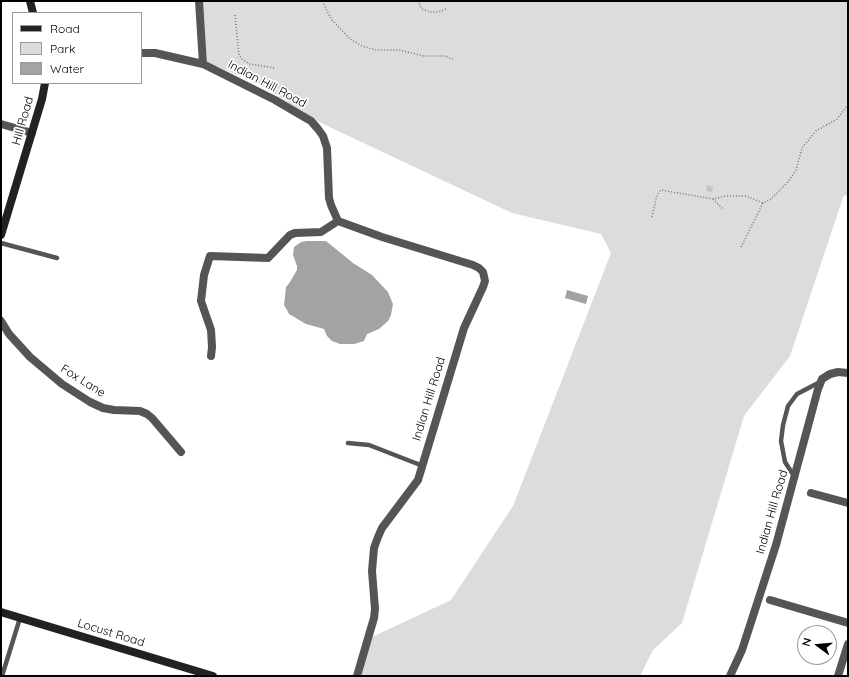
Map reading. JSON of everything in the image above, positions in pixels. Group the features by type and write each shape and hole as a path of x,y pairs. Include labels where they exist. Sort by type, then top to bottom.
{"street":[{"path":"30,1 33,12"},
{"path":"199,1 203,64"},
{"name":"Indian Hill Road","path":"142,53 155,53 203,64 275,100 311,121 318,128 327,148 329,198 338,221 382,237 474,265 483,272 485,281 464,328 443,394 423,466 415,485 382,528 376,543 372,558 375,609 374,618 357,676"},
{"name":"Hill Road","path":"1,235 42,99 45,84"},
{"path":"1,124 32,133"},
{"path":"211,356 211,330 201,301 204,275 210,256 268,258 290,235 295,232 321,232 338,221"},
{"name":"Fox Lane","path":"1,322 30,357 62,384 90,402 103,408 140,411 146,414 152,418 181,452"},
{"path":"821,382 830,374 838,372 848,373"},
{"name":"Indian Hill Road","path":"730,676 742,650 776,545 821,382"},
{"path":"810,493 848,503"},
{"path":"770,600 848,624"},
{"name":"Locust Road","path":"1,612 213,676"},
{"path":"838,676 848,644"}],"lane":[{"path":"1,243 57,258"},
{"path":"794,476 785,462 781,441 788,406 797,394 821,382"},
{"path":"348,443 369,446 423,466"},
{"path":"2,676 20,618"}],"path":[{"path":"323,1 332,20 350,39 362,46 376,50 399,50 424,56 450,57 454,60"},
{"path":"418,1 422,9 430,12 438,12 446,9"},
{"path":"235,15 239,54 242,59 250,64 275,68"},
{"path":"741,247 763,203 771,199 788,182 796,170 802,148 811,136 836,119 847,106 848,107"},
{"path":"652,217 657,195 661,190 713,199 725,196 742,196 753,198 763,203"},
{"path":"713,199 723,209"}],"green space":[{"path":"202,1 848,1 848,196 844,195 790,356 744,416 682,623 653,650 640,676 361,676 370,638 451,600 513,506 611,253 601,234 512,213 319,122 259,84 209,63 207,61"}],"water":[{"path":"326,241 353,263 372,275 388,292 393,304 391,315 388,321 379,329 367,334 364,341 354,344 340,344 332,341 327,336 324,329 306,324 289,314 284,305 286,287 297,270 293,255 294,247 301,242"},
{"path":"567,290 588,296 586,304 565,298"}],"building":[{"path":"707,185 713,187 712,192 706,191"}]}
